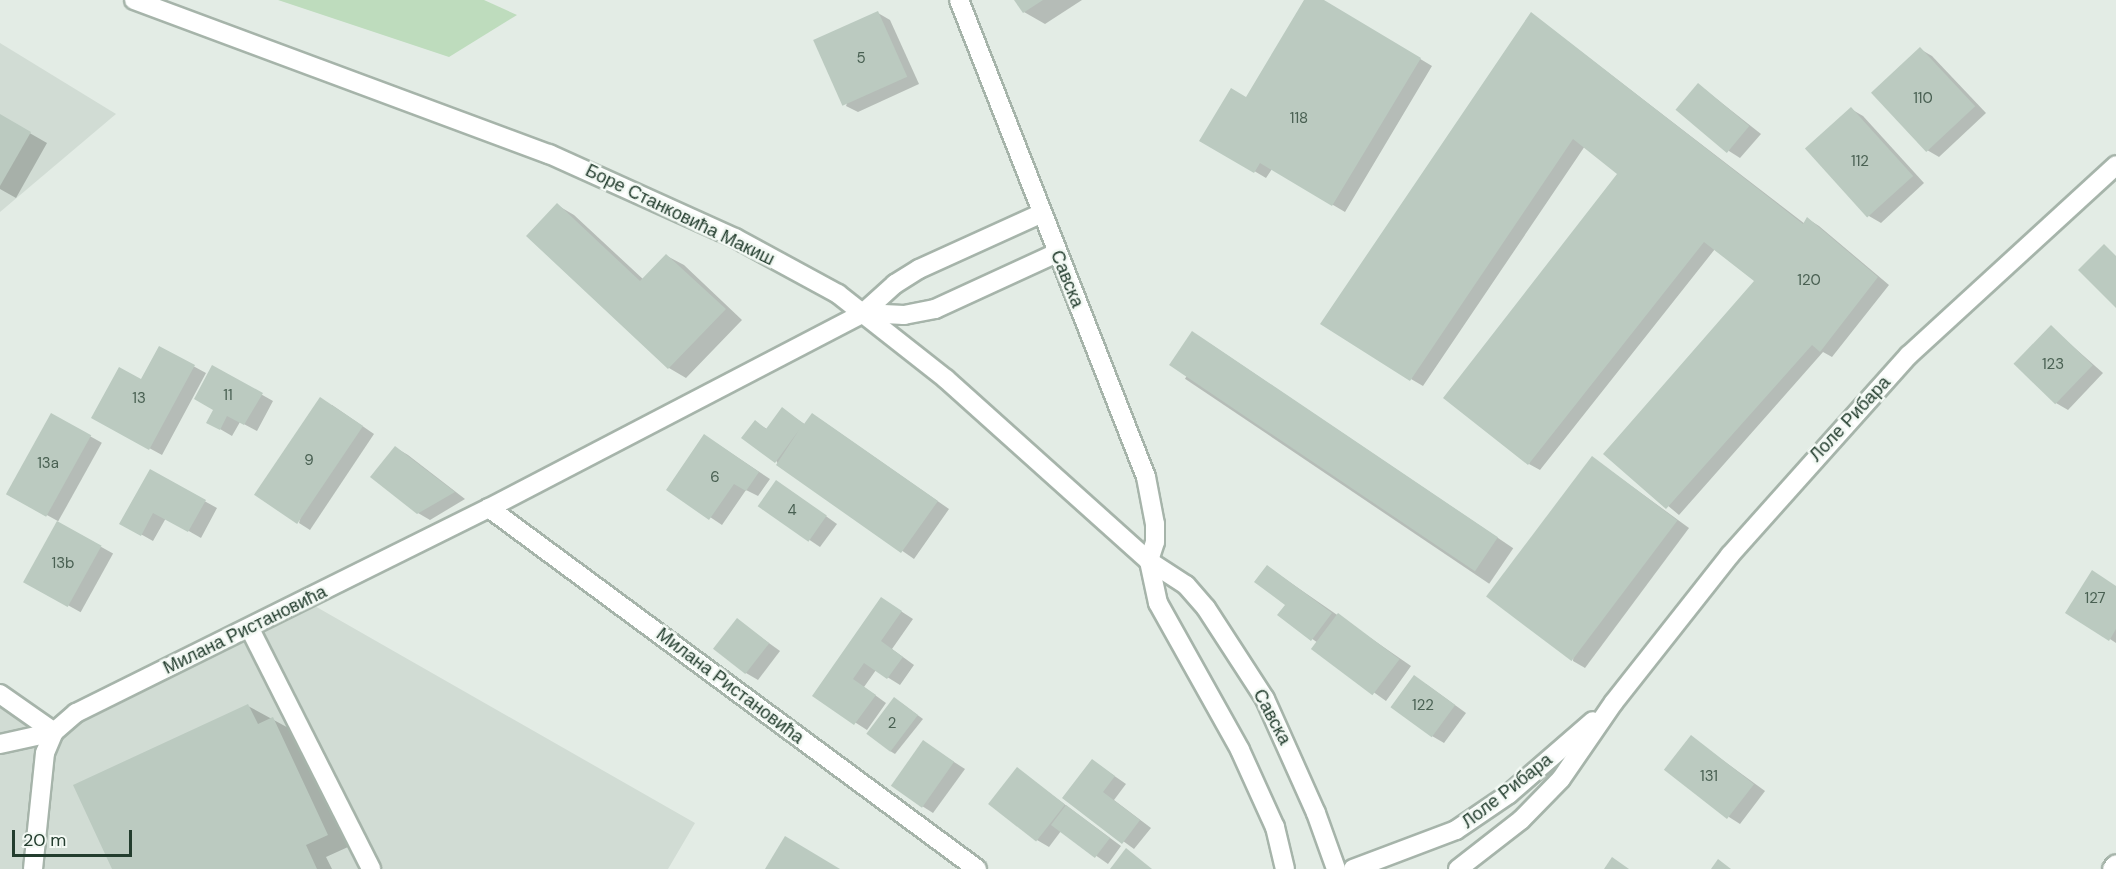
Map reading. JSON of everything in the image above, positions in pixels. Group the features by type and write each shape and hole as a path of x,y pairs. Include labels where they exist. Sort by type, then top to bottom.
{"main road":[{"name":"Боре Станковића Макиш","path":"134,0 591,172 735,238 838,294 946,379 1149,561"},
{"name":"Савска","path":"959,0 1040,214 1146,477 1155,524 1155,542 1149,561 1158,603 1240,750 1275,827 1285,869"},
{"name":"Лоле Рибара","path":"1458,869 1521,820 1561,779 1614,702 1730,555 1909,355 2116,165"},
{"name":"Милана Ристановића","path":"0,744 54,732 76,713 250,629 489,508 863,312 895,284 919,269 1040,214"},
{"path":"863,312 904,315 935,309 1057,253"},
{"name":"Милана Ристановића","path":"489,508 977,869"},
{"name":"Савска","path":"1149,561 1186,585 1206,608 1265,699 1316,813 1336,869"},
{"path":"250,629 371,869"},
{"path":"0,694 54,732 42,775 33,869"},
{"name":"Лоле Рибара","path":"1353,869 1456,830 1509,794 1614,702"},
{"path":"2112,869 2116,864"}],"shaded area":[{"path":"0,43 116,114 0,212"},
{"path":"306,601 695,823 668,869 0,869 0,694 54,732"}],"green space":[{"path":"278,0 484,0 517,15 449,57"}],"building":[{"path":"1014,0 1043,0 1023,13"},
{"path":"1304,0 1324,0 1421,58 1332,206 1260,163 1254,173 1199,141 1231,88 1246,97"},
{"path":"878,11 907,77 842,106 813,40"},
{"path":"1531,12 1803,224 1807,217 1878,277 1820,352 1812,345 1666,509 1603,454 1754,281 1704,242 1528,465 1443,398 1617,174 1573,139 1410,381 1320,324"},
{"path":"1920,47 1975,106 1926,152 1871,93"},
{"path":"1698,83 1749,126 1727,153 1676,110"},
{"path":"1851,107 1913,176 1867,218 1805,148"},
{"path":"0,114 31,132 0,186"},
{"path":"557,203 640,281 666,254 726,309 668,369 526,236"},
{"path":"2104,244 2116,256 2116,308 2078,270"},
{"path":"2051,325 2093,365 2055,404 2013,364"},
{"path":"1192,331 1498,537 1475,571 1169,365"},
{"path":"159,346 195,365 149,450 91,418 119,367 141,379"},
{"path":"212,365 263,393 244,425 227,416 220,430 206,423 213,410 194,399"},
{"path":"320,397 363,426 297,524 254,495"},
{"path":"782,407 804,424 812,413 938,501 901,553 776,465 799,430 775,463 741,438 755,420 766,429"},
{"path":"51,413 91,435 46,517 6,494"},
{"path":"704,434 759,472 746,491 734,484 709,520 666,490"},
{"path":"395,446 455,492 417,514 370,477"},
{"path":"1592,456 1677,520 1572,661 1486,597"},
{"path":"150,469 206,500 188,532 153,513 141,536 119,524"},
{"path":"776,480 827,516 808,542 758,506"},
{"path":"57,521 102,546 68,607 23,582"},
{"path":"1267,565 1332,613 1311,641 1277,615 1285,605 1254,582"},
{"path":"2092,570 2116,586 2116,629 2109,641 2065,613"},
{"path":"881,597 902,611 881,641 903,657 887,679 864,663 853,679 876,695 854,725 812,696"},
{"path":"1338,613 1399,659 1372,695 1311,649"},
{"path":"737,618 769,643 745,674 713,649"},
{"path":"1414,675 1455,705 1432,737 1390,707"},
{"path":"894,697 918,715 890,752 866,734"},
{"path":"248,704 258,724 273,717 328,835 306,845 317,869 112,869 73,785"},
{"path":"1691,735 1754,784 1727,819 1664,770"},
{"path":"923,740 954,762 922,808 891,786"},
{"path":"1092,759 1115,776 1103,792 1140,820 1122,844 1062,798"},
{"path":"1017,767 1065,805 1036,842 988,804"},
{"path":"1066,805 1110,838 1095,858 1051,825"},
{"path":"785,836 840,869 765,869"},
{"path":"1126,848 1152,869 1110,869"},
{"path":"1612,857 1629,869 1604,869"},
{"path":"1718,859 1731,869 1711,869"}]}
